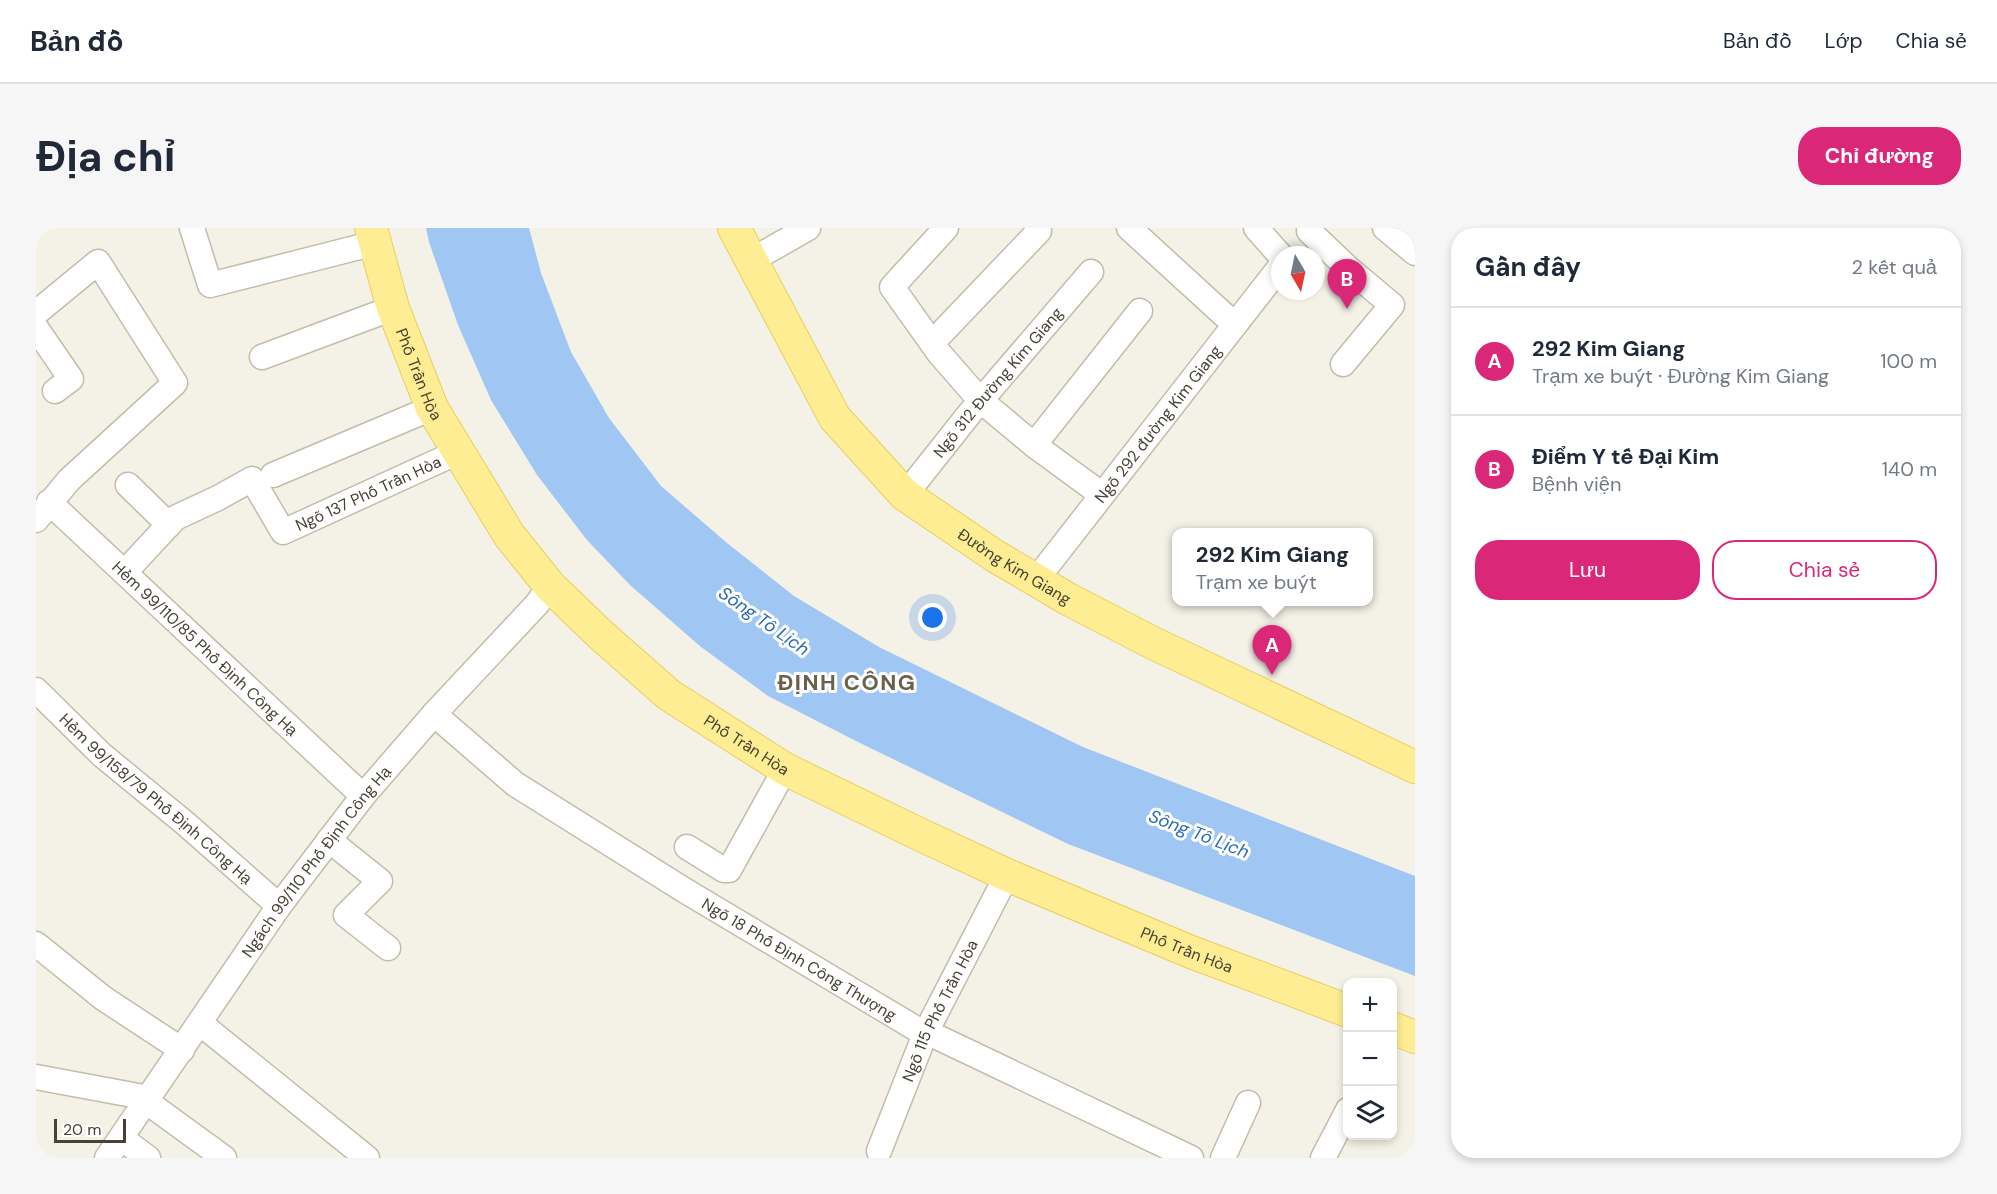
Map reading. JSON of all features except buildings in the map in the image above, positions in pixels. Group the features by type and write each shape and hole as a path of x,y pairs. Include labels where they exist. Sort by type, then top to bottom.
{"main road":[{"name":"Đường Kim Giang","path":"734,228 835,418 905,495 994,556 1151,642 1415,767"},
{"name":"Phố Trần Hòa","path":"373,235 393,308 432,408 509,535 550,586 669,695 785,769 1007,875 1191,951 1343,1009"},
{"path":"1397,1030 1415,1037"}],"street":[{"path":"192,228 210,285 373,235"},
{"path":"752,260 808,228"},
{"path":"946,228 892,287 932,343 980,400 1101,494"},
{"path":"1129,228 1234,324"},
{"path":"1256,228 1272,246"},
{"path":"1386,228 1415,253"},
{"path":"1297,246 1310,230 1349,269 1392,305 1342,364"},
{"path":"932,343 1039,231"},
{"name":"Hẻm 99/110/85 Phố Định Công Hạ","path":"36,313 98,262 175,383 69,480 43,511 125,572 363,796"},
{"name":"Ngõ 312 Đường Kim Giang","path":"905,495 980,400 1091,272"},
{"name":"Ngõ 292 đường Kim Giang","path":"1036,580 1271,278"},
{"path":"262,357 393,308"},
{"path":"1034,444 1140,311"},
{"path":"36,328 71,379 55,391"},
{"path":"273,475 432,408"},
{"name":"Ngõ 137 Phố Trần Hòa","path":"125,572 175,518 252,479 283,532 458,452"},
{"path":"128,485 169,525"},
{"name":"Ngách 99/110 Phố Định Công Hạ","path":"108,1158 279,906 363,796 434,714 537,604 550,586"},
{"name":"Hẻm 99/158/79 Phố Định Công Hạ","path":"36,690 102,755 186,824 279,906"},
{"name":"Ngõ 18 Phố Định Công Thượng","path":"434,714 515,784 684,890 925,1034 935,1036 1191,1158"},
{"path":"687,847 724,870 729,870 785,769"},
{"path":"329,840 380,881 346,915 388,948"},
{"name":"Ngõ 115 Phố Trần Hòa","path":"879,1151 925,1034 1007,875"},
{"path":"36,944 104,998 182,1050"},
{"path":"201,1024 368,1158"},
{"path":"36,1077 148,1100 224,1158"},
{"path":"1223,1158 1248,1103"},
{"path":"1323,1158 1343,1118"},
{"path":"121,1138 148,1158"}],"water":[{"name":"Sông Tô Lịch","path":"426,228 529,228 541,273 571,352 609,418 661,486 727,543 794,596 879,647 1083,747 1415,876 1415,976 1068,844 768,696 701,647 630,585 587,540 537,475 491,400 458,325"}],"place":[{"name":"Điểm Y tế Đại Kim","path":"1347,309"},
{"name":"292 Kim Giang","path":"1272,675"}],"district":[{"name":"ĐỊNH CÔNG","path":"847,682"}]}
